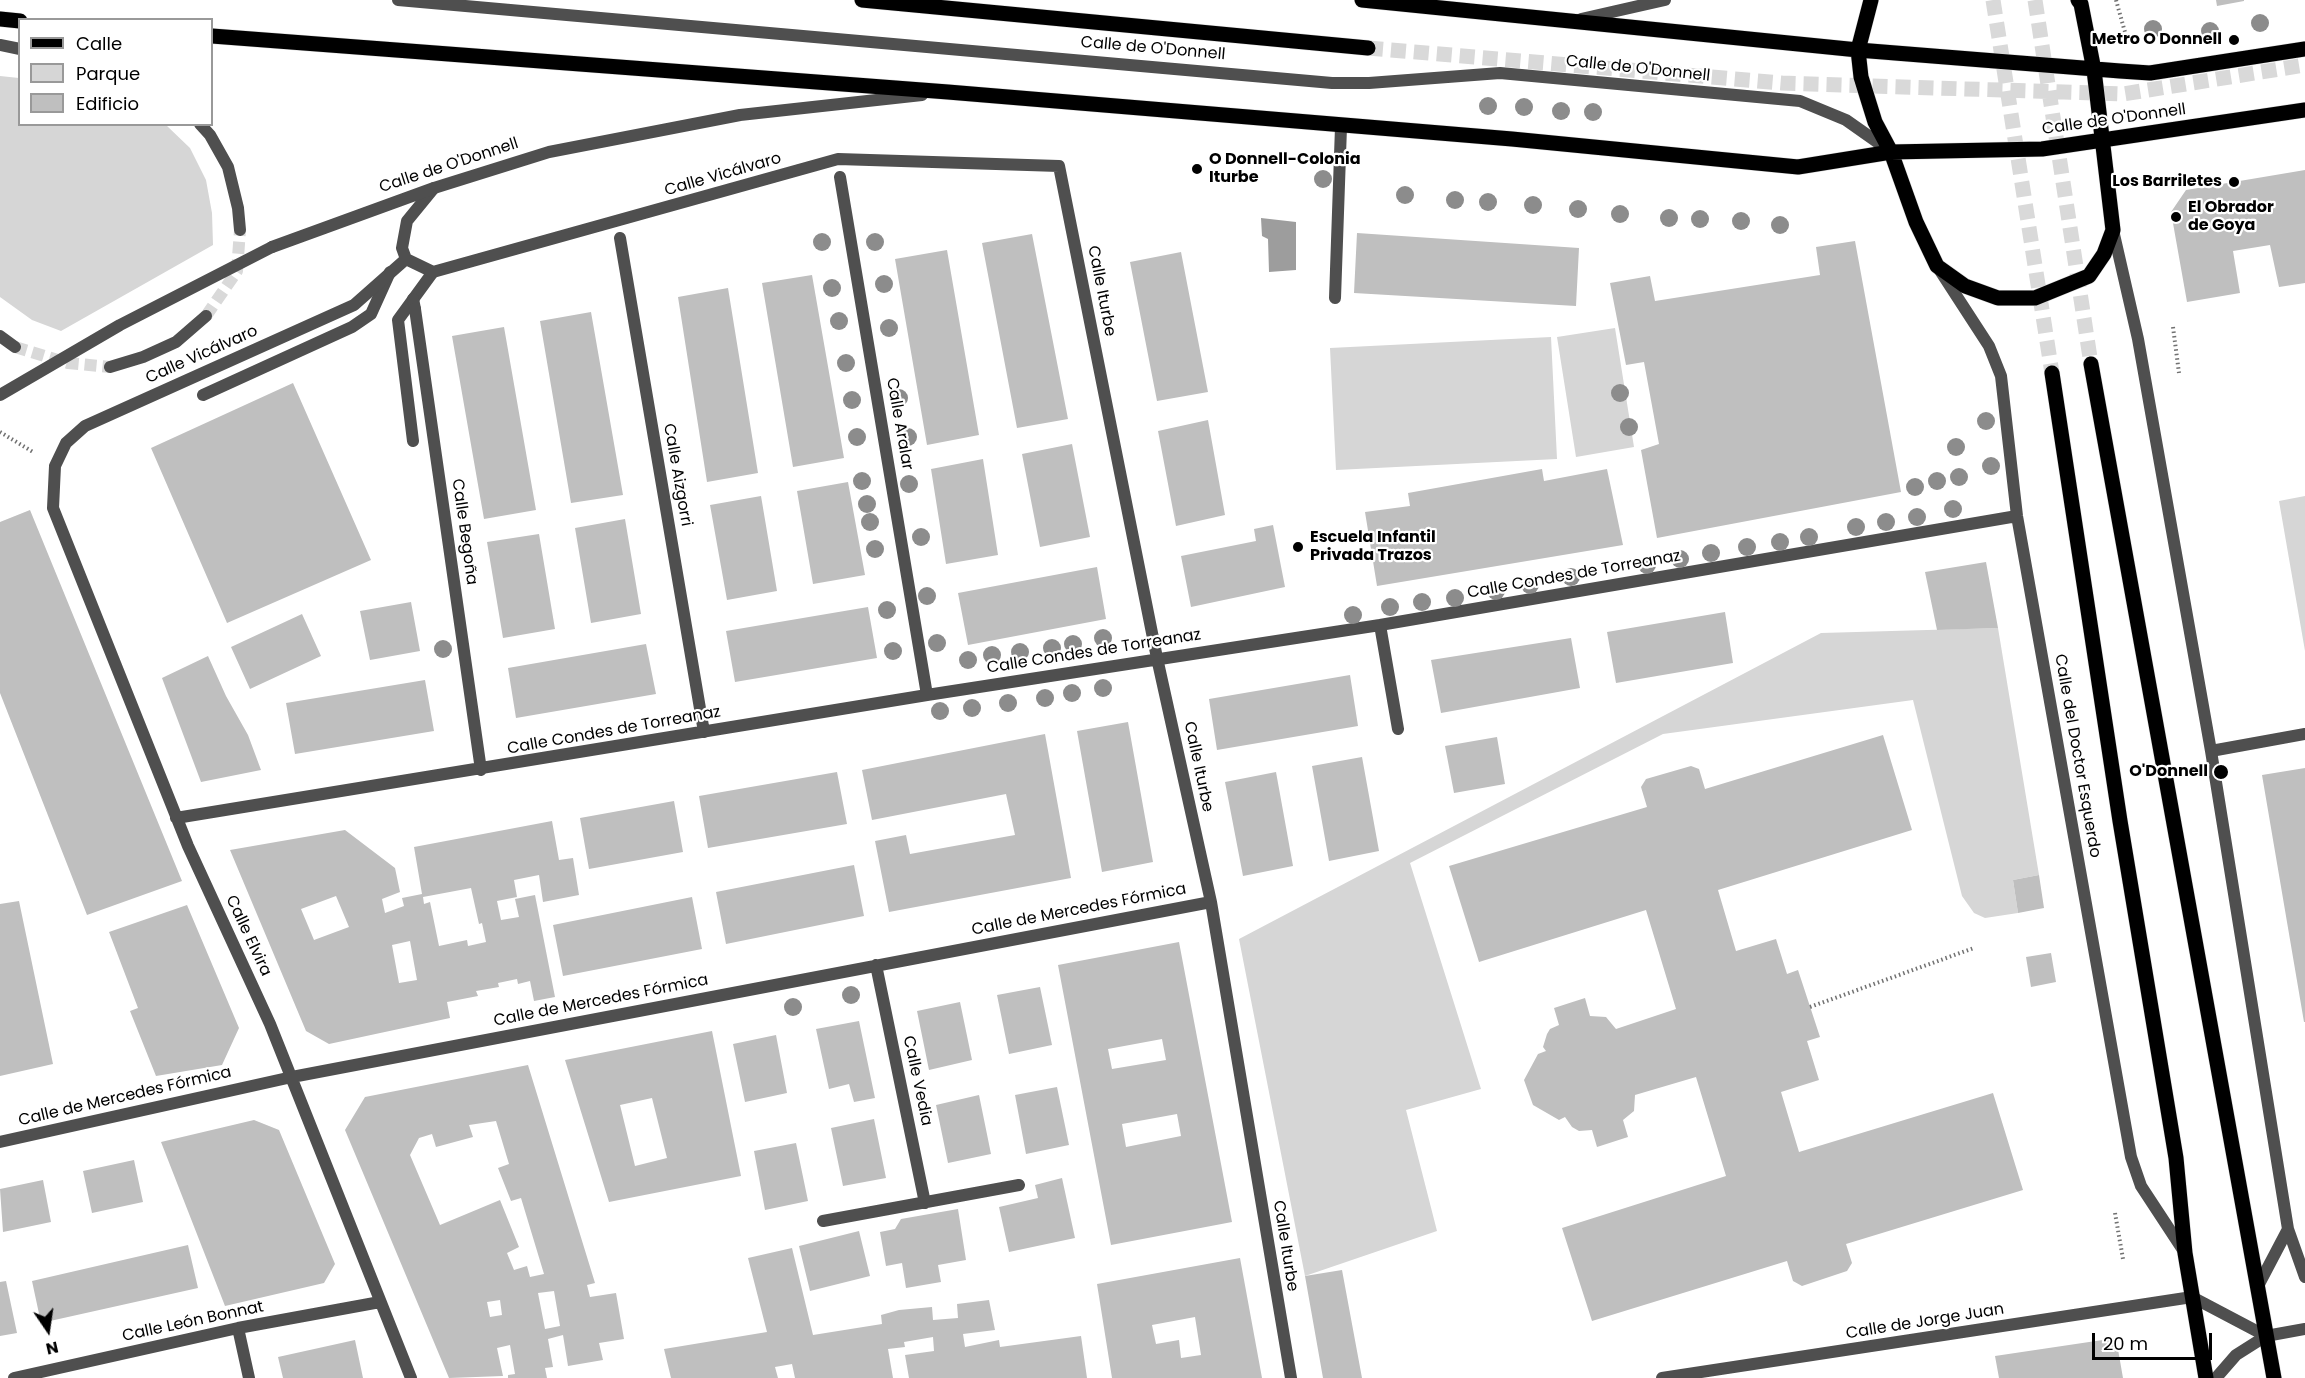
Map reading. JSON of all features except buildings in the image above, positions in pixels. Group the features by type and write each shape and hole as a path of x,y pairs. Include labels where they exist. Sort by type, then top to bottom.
{"main road":[{"name":"Calle de O'Donnell","path":"862,0 1368,48"},
{"path":"1362,0 1858,50 2150,73 2305,49"},
{"name":"Calle del Doctor Esquerdo","path":"1871,0 1858,50 1861,77 1916,222 1937,266 1965,286 1998,298 2035,298 2089,276 2104,254 2113,230 2094,70 2080,1"},
{"path":"0,19 18,21"},
{"name":"Calle de O'Donnell","path":"213,36 948,92 1798,167 1891,152 2042,149 2305,110"},
{"path":"2091,364 2274,1378"},
{"name":"Calle del Doctor Esquerdo","path":"2052,373 2120,821 2176,1158 2185,1253 2206,1378"}],"street":[{"name":"Calle de O'Donnell","path":"399,0 1332,83 1369,83 1500,74 1800,101 1846,120 1891,152"},
{"path":"1572,21 1665,0"},
{"path":"0,45 18,49"},
{"name":"Calle de O'Donnell","path":"0,395 120,325 272,247 434,188 549,152 740,115 948,92"},
{"path":"202,126 210,135 228,167 238,208 240,230"},
{"path":"1335,298 1341,127"},
{"name":"Calle Vicálvaro","path":"433,272 618,223 838,159 1059,166"},
{"name":"Calle Aralar","path":"838,159 927,695"},
{"name":"Calle Iturbe","path":"1059,166 1157,658 1211,902 1291,1378"},
{"path":"413,441 398,320 414,304 433,272 406,259 402,248 407,221 434,188"},
{"name":"Calle Aizgorri","path":"618,223 704,732"},
{"name":"Calle del Doctor Esquerdo","path":"2113,230 2138,339 2211,751 2288,1229 2305,1277"},
{"name":"Calle Vicálvaro","path":"53,508 54,466 66,443 85,426 354,305 406,259"},
{"name":"Calle del Doctor Esquerdo","path":"1937,266 1989,346 2001,376 2017,516 2132,1157 2141,1186 2185,1253"},
{"path":"203,395 358,323 372,314 390,272"},
{"name":"Calle Begoña","path":"414,304 481,770"},
{"path":"110,367 143,357 176,342 206,316"},
{"path":"0,336 15,347"},
{"name":"Calle Elvira","path":"53,508 176,818 292,1077 411,1378"},
{"name":"Calle Condes de Torreanaz","path":"176,818 1157,658 1380,625 2017,516"},
{"path":"1380,625 1398,729"},
{"path":"2211,751 2305,734"},
{"name":"Calle de Mercedes Fórmica","path":"0,1142 292,1077 1211,902"},
{"name":"Calle Vedia","path":"876,965 925,1203"},
{"path":"823,1221 1019,1185"},
{"path":"2257,1288 2288,1229"},
{"path":"2192,1297 2266,1336"},
{"name":"Calle de Jorge Juan","path":"1662,1378 2192,1297"},
{"name":"Calle León Bonnat","path":"14,1378 238,1328 380,1302"},
{"path":"238,1328 249,1378"},
{"path":"2217,1378 2236,1355 2266,1336 2305,1329"}],"path":[{"path":"2173,327 2179,373"},
{"path":"0,432 39,456"},
{"path":"1810,1007 1974,948"},
{"path":"2115,1213 2123,1259"}],"green space":[{"path":"0,76 18,78 18,126 167,126 190,148 206,180 212,213 213,245 61,331 32,320 0,297"},
{"path":"1615,328 1634,447 1576,457 1557,337"},
{"path":"1551,337 1557,459 1336,470 1330,348"},
{"path":"2305,496 2305,651 2279,501"},
{"path":"1998,628 2039,875 2013,880 2018,913 1985,918 1974,913 1962,896 1913,700 1663,734 1410,863 1481,1089 1406,1110 1437,1231 1305,1276 1239,939 1821,633"}],"shaded area":[{"path":"1261,218 1296,222 1296,270 1269,272 1268,239 1262,236"}],"tunnel":[{"path":"1993,0 2052,373"},
{"path":"2035,0 2091,364"},
{"path":"1368,48 1782,83 2123,94 2305,65"},
{"path":"206,316 237,271 240,230"},
{"path":"15,347 68,363 110,367"}],"place":[{"name":"Metro O Donnell","path":"2234,40"},
{"name":"O Donnell-Colonia Iturbe","path":"1197,169"},
{"name":"Los Barriletes","path":"2234,182"},
{"name":"El Obrador de Goya","path":"2176,217"},
{"name":"Escuela Infantil Privada Trazos","path":"1298,547"},
{"name":"O'Donnell","path":"2221,772"}]}
